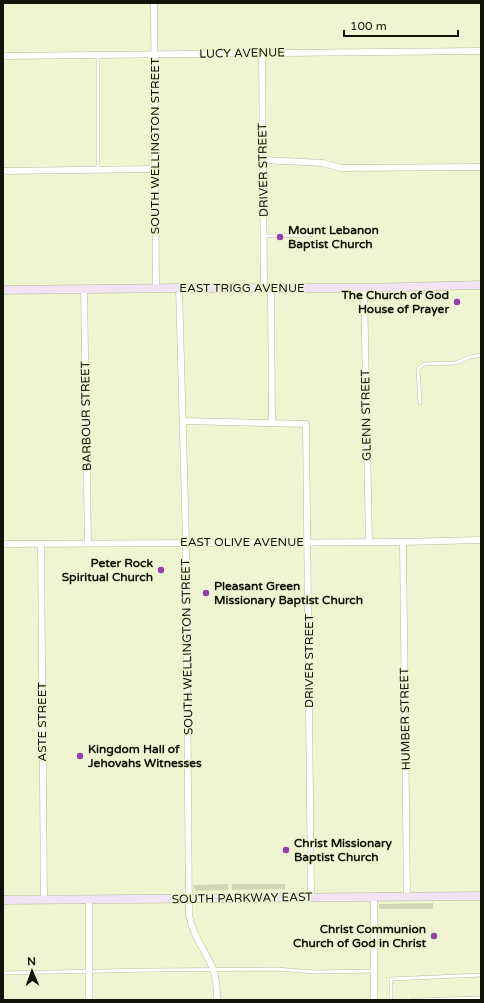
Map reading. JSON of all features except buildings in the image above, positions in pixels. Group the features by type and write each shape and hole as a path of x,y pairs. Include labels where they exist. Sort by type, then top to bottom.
{"main road":[{"name":"EAST TRIGG AVENUE","path":"3,290 268,287 364,288 481,285"},
{"name":"SOUTH PARKWAY EAST","path":"3,900 481,896"}],"street":[{"name":"SOUTH WELLINGTON STREET","path":"154,3 156,288"},
{"name":"LUCY AVENUE","path":"3,56 481,51"},
{"name":"DRIVER STREET","path":"262,53 264,236 268,287 272,423 306,424 311,897"},
{"path":"263,160 323,163 341,168 481,167"},
{"path":"3,171 155,169"},
{"name":"SOUTH WELLINGTON STREET","path":"179,288 186,542 189,915 193,931 213,970 217,987 217,1000"},
{"name":"GLENN STREET","path":"364,288 369,542"},
{"name":"BARBOUR STREET","path":"84,290 88,543"},
{"path":"183,422 272,423"},
{"name":"EAST OLIVE AVENUE","path":"3,544 403,542 481,540"},
{"name":"HUMBER STREET","path":"403,542 407,896"},
{"name":"ASTE STREET","path":"41,544 44,900"},
{"path":"374,896 374,1000"},
{"path":"88,900 89,1000"}],"lane":[{"path":"98,55 98,170"},
{"path":"264,236 310,235"},
{"path":"420,403 418,368 424,364 456,363 470,357 481,355"},
{"path":"3,973 276,969 315,972 374,971"},
{"path":"391,1000 391,979 481,975"},
{"path":"413,1000 481,998"}],"green space":[{"path":"228,884 228,890 196,891 193,885"},
{"path":"232,884 285,884 285,889 232,890"},
{"path":"433,903 433,909 379,909 379,904"}],"place":[{"name":"Mount Lebanon Baptist Church","path":"280,237"},
{"name":"The Church of God House of Prayer","path":"457,302"},
{"name":"Peter Rock Spiritual Church","path":"161,570"},
{"name":"Pleasant Green Missionary Baptist Church","path":"206,593"},
{"name":"Kingdom Hall of Jehovahs Witnesses","path":"80,756"},
{"name":"Christ Missionary Baptist Church","path":"286,850"},
{"name":"Christ Communion Church of God in Christ","path":"434,936"}]}
